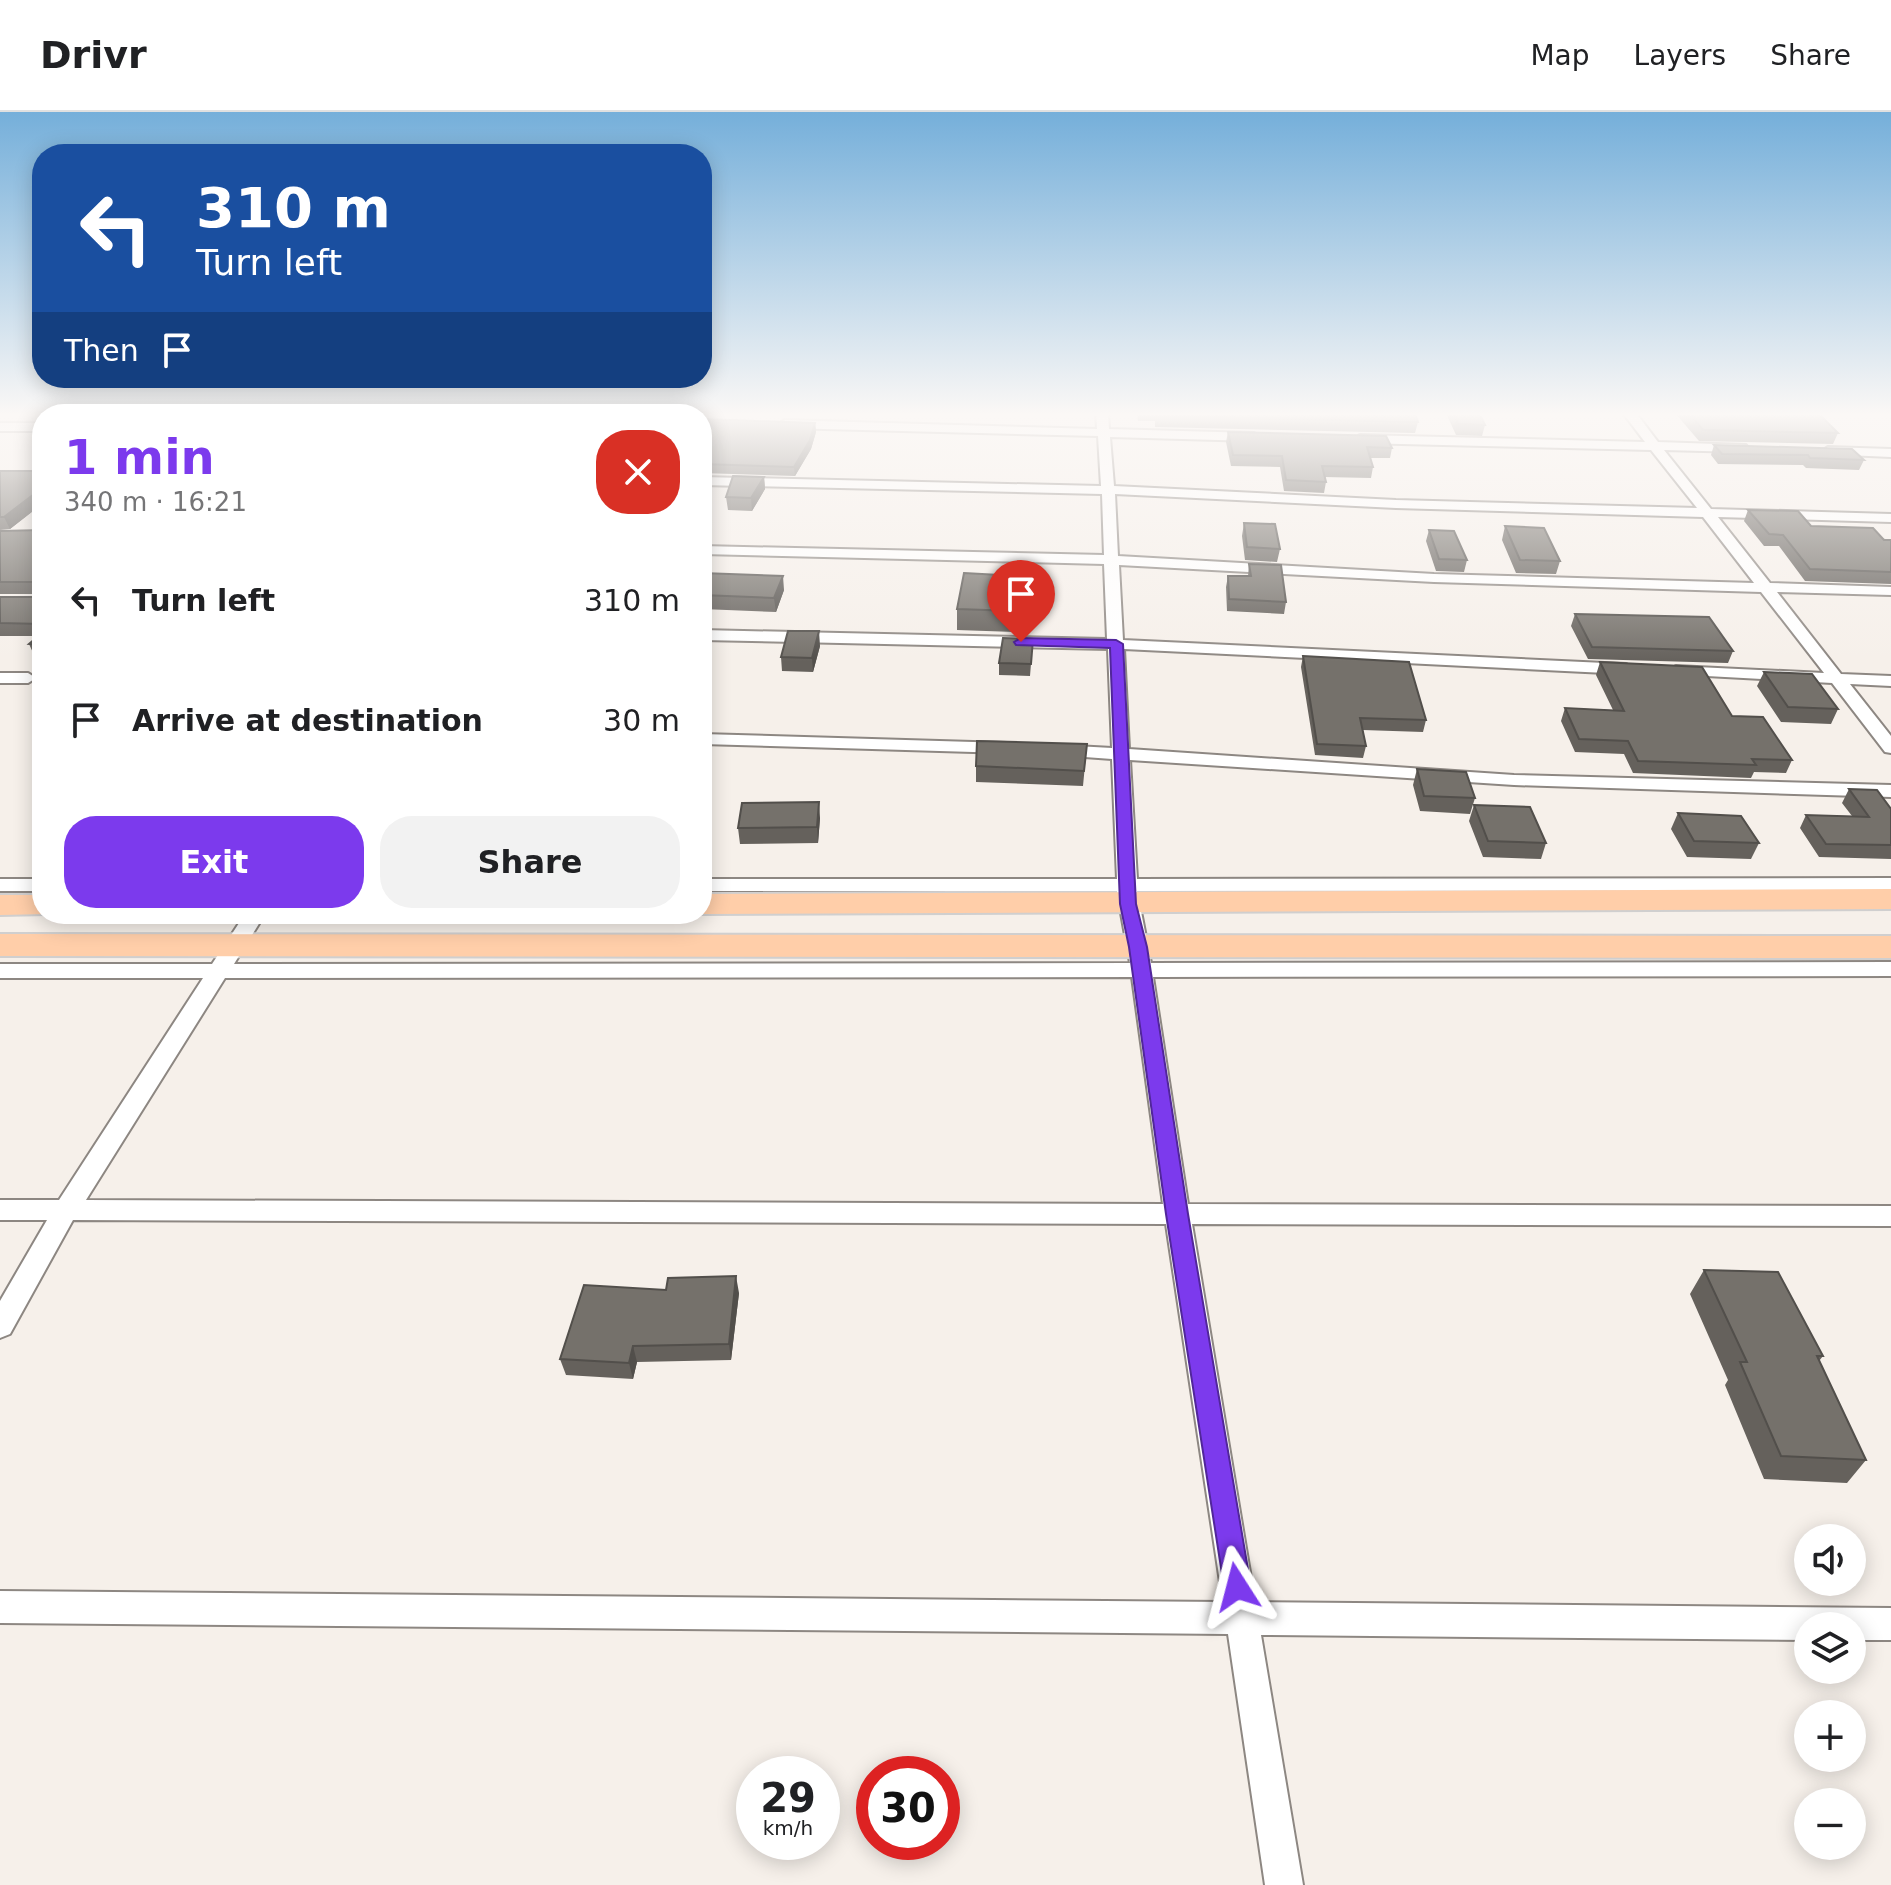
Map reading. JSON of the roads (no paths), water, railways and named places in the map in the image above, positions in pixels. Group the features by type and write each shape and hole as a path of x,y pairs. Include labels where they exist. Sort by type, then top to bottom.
{"main road":[{"path":"712,904 1127,894 1891,899"},
{"path":"0,905 32,905"},
{"path":"0,945 228,959 1140,958 1891,947"}],"street":[{"path":"1108,496 1127,894 1140,958 1177,1214 1284,1885"},
{"path":"1226,496 1706,515 1891,518"},
{"path":"1691,496 1840,679 1891,748"},
{"path":"712,550 1112,560 1434,578 1891,591"},
{"path":"712,635 1116,644 1891,681"},
{"path":"0,678 28,678"},
{"path":"712,739 1121,752 1514,780 1891,791"},
{"path":"712,885 1127,894 1891,884"},
{"path":"0,885 32,885"},
{"path":"0,1326 66,1210 249,924"},
{"path":"1140,958 1891,969"},
{"path":"0,971 228,959"},
{"path":"0,1210 1891,1216"},
{"path":"0,1607 1891,1624"}]}
